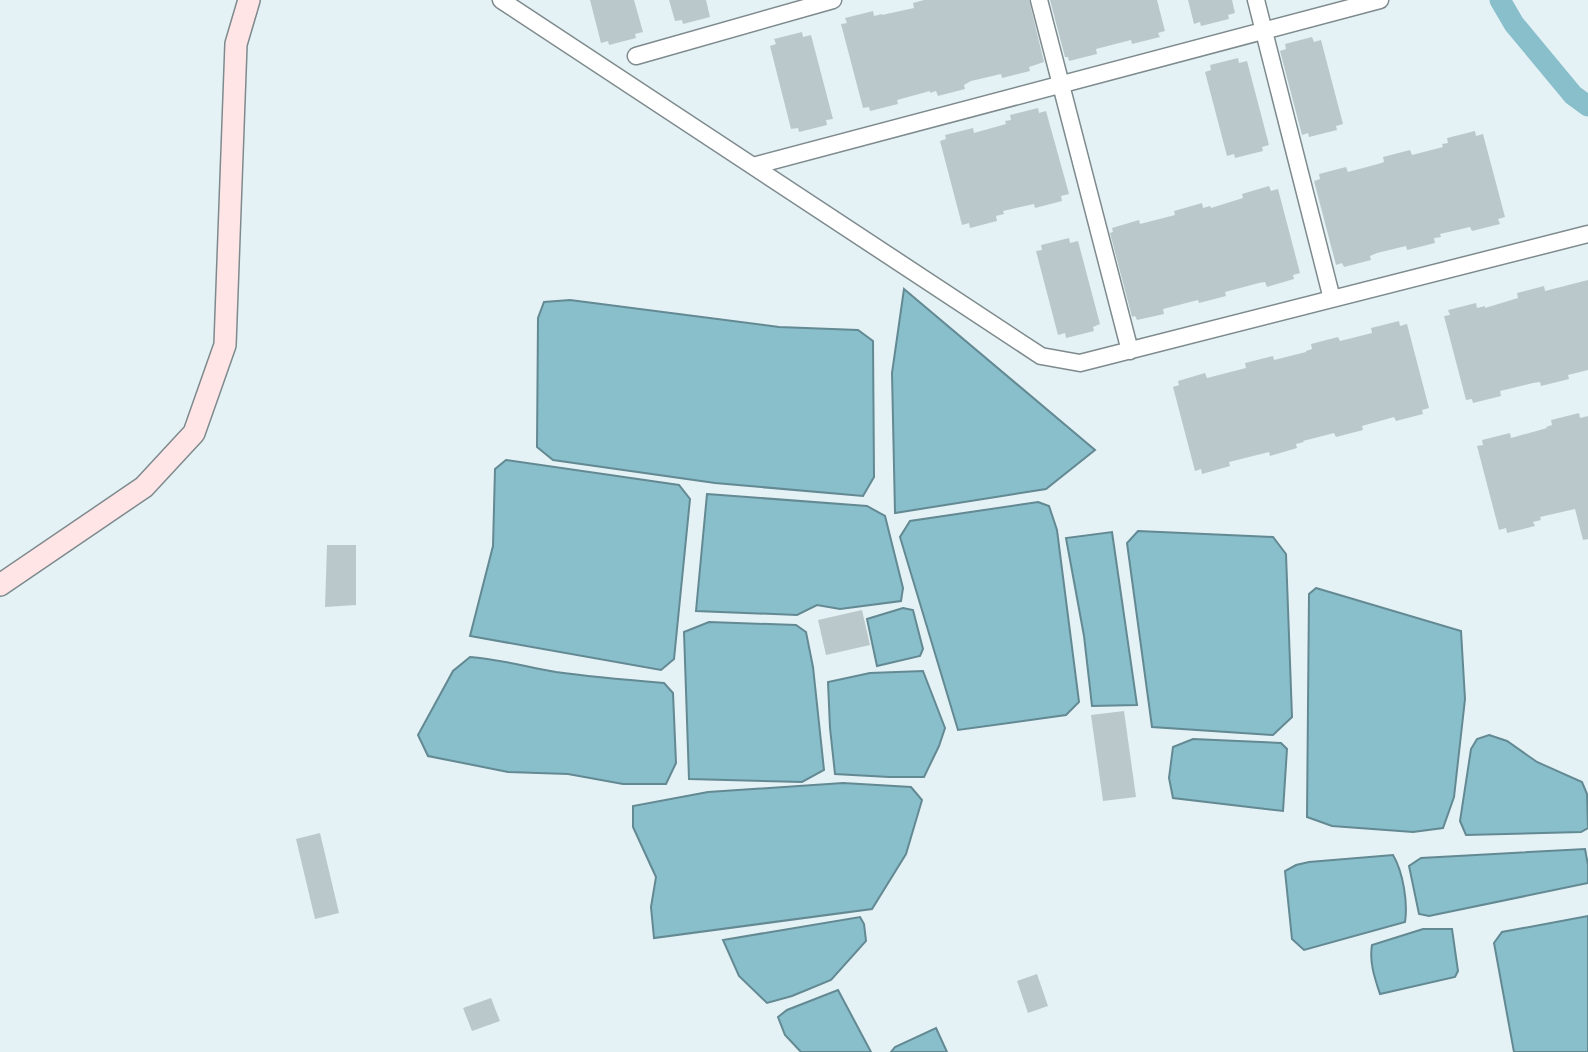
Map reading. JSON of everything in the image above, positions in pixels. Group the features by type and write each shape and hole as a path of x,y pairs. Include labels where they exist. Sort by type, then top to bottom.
{"main road":[{"path":"0,585 144,487 194,433 225,345 236,44 249,0"}],"street":[{"path":"501,0 1041,356 1080,363 1588,234"},
{"path":"636,56 833,0"},
{"path":"1039,0 1130,351"},
{"path":"1256,0 1332,299"},
{"path":"753,166 1380,0"}],"water":[{"path":"904,289 1095,450 1046,489 895,513 892,373"},
{"path":"570,300 779,327 858,330 873,341 874,477 863,496 715,483 553,460 537,447 538,318 544,302"},
{"path":"506,460 679,485 690,499 674,659 661,670 470,636 493,546 495,469"},
{"path":"707,494 867,506 885,516 903,588 901,601 840,609 817,605 797,615 696,611"},
{"path":"1038,502 1049,506 1057,530 1079,702 1066,715 958,730 900,537 910,521"},
{"path":"1138,531 1273,537 1286,554 1292,717 1273,735 1152,727 1127,543"},
{"path":"1112,532 1137,705 1092,706 1084,636 1066,538"},
{"path":"1316,588 1461,631 1465,699 1454,797 1443,828 1413,832 1332,826 1307,817 1309,594"},
{"path":"903,608 913,610 923,649 920,656 877,666 867,619"},
{"path":"709,622 796,625 806,632 813,667 824,770 802,782 689,779 684,632"},
{"path":"470,657 556,672 664,683 673,693 676,763 666,784 623,784 568,774 508,772 428,756 418,735 453,671"},
{"path":"923,671 945,728 924,777 835,774 828,682 870,673"},
{"path":"1489,735 1507,741 1537,762 1582,782 1587,794 1588,828 1581,832 1466,835 1460,821 1471,749 1477,739"},
{"path":"1193,739 1281,743 1287,749 1283,811 1173,798 1169,778 1173,747"},
{"path":"843,783 911,787 922,800 906,854 872,909 654,938 651,907 656,877 633,827 633,806 708,792"},
{"path":"1585,849 1588,883 1429,916 1419,914 1409,866 1421,858"},
{"path":"1393,855 1404,887 1405,922 1304,950 1292,939 1285,871 1309,862"},
{"path":"1588,916 1588,1052 1514,1052 1494,943 1502,932"},
{"path":"860,917 864,924 866,941 831,980 767,1003 739,976 723,940"},
{"path":"1423,929 1452,929 1458,971 1455,977 1380,994 1372,964 1372,945"},
{"path":"838,990 871,1052 801,1052 785,1035 778,1017 787,1010"},
{"path":"936,1028 947,1052 891,1052 895,1047"}],"building":[{"path":"590,0 634,0 643,32 635,34 636,38 609,45 608,41 601,43"},
{"path":"669,0 706,0 710,17 683,24 682,20 675,21"},
{"path":"924,0 1029,0 1044,62 1029,67 1030,71 1002,78 1001,74 971,81 964,85 965,89 938,96 936,91 930,91 897,100 898,104 870,111 869,107 863,108 841,24 847,23 845,18 873,11 874,16 914,8 913,3"},
{"path":"1050,0 1157,0 1165,31 1158,33 1160,37 1132,44 1131,40 1096,49 1097,54 1069,61 1068,57 1065,57"},
{"path":"1188,0 1232,0 1235,13 1228,15 1229,19 1201,26 1200,22 1194,24"},
{"path":"802,32 803,37 811,35 833,119 826,120 827,125 799,132 798,128 791,129 770,46 776,44 774,39"},
{"path":"1312,37 1314,42 1321,40 1343,124 1336,126 1337,130 1309,137 1308,133 1302,135 1280,51 1286,49 1285,44"},
{"path":"1238,58 1239,63 1247,61 1269,145 1262,147 1263,151 1235,158 1234,154 1227,156 1205,72 1211,70 1210,65"},
{"path":"1038,108 1039,113 1046,111 1069,194 1061,196 1062,201 1035,208 1034,204 1003,211 1004,214 996,216 997,221 970,228 969,223 962,225 940,141 946,139 945,135 973,128 974,133 1006,124 1005,121 1011,120 1010,115"},
{"path":"1475,131 1476,136 1483,134 1505,217 1498,219 1500,224 1472,231 1470,227 1440,234 1441,237 1434,238 1435,243 1407,250 1406,246 1377,253 1370,256 1371,260 1344,267 1342,263 1336,265 1314,181 1320,179 1319,174 1346,167 1348,172 1384,162 1383,157 1410,150 1412,155 1443,147 1442,144 1448,143 1447,138"},
{"path":"1269,186 1271,191 1278,189 1300,273 1293,275 1294,279 1267,287 1265,282 1225,292 1226,296 1163,309 1164,314 1137,320 1135,316 1132,317 1110,233 1113,232 1112,228 1139,220 1140,224 1175,215 1174,211 1202,203 1203,208 1211,208"},
{"path":"1069,238 1070,243 1078,241 1100,324 1093,327 1094,331 1066,338 1065,333 1058,335 1036,251 1042,250 1041,245"},
{"path":"1588,280 1588,370 1568,375 1569,379 1541,386 1540,382 1500,391 1501,396 1473,403 1472,399 1466,400 1444,316 1450,315 1448,310 1476,303 1477,308 1485,308 1518,298 1517,293 1544,286 1545,291"},
{"path":"1399,321 1400,326 1407,324 1429,408 1422,410 1423,414 1396,421 1394,417 1362,426 1363,430 1336,437 1334,433 1303,441 1296,444 1297,448 1270,456 1269,452 1229,462 1230,466 1202,474 1201,469 1195,471 1173,387 1179,385 1178,381 1205,373 1207,378 1246,368 1245,363 1273,356 1274,360 1306,352 1312,349 1311,344 1338,337 1340,341 1372,333 1371,328"},
{"path":"1579,413 1580,418 1588,416 1588,539 1583,540 1575,509 1540,517 1541,520 1533,522 1535,526 1507,533 1506,528 1499,530 1477,446 1483,445 1482,440 1510,433 1511,438 1547,428 1552,425 1551,420"},
{"path":"327,545 356,545 356,605 325,607"},
{"path":"862,610 870,645 826,655 818,620"},
{"path":"1124,711 1136,797 1103,801 1091,715"},
{"path":"320,833 339,913 315,919 296,839"},
{"path":"1037,974 1048,1006 1028,1013 1017,981"},
{"path":"491,998 500,1021 472,1031 463,1008"}],"waterway":[{"path":"1500,0 1514,24 1573,95 1588,106"}]}
